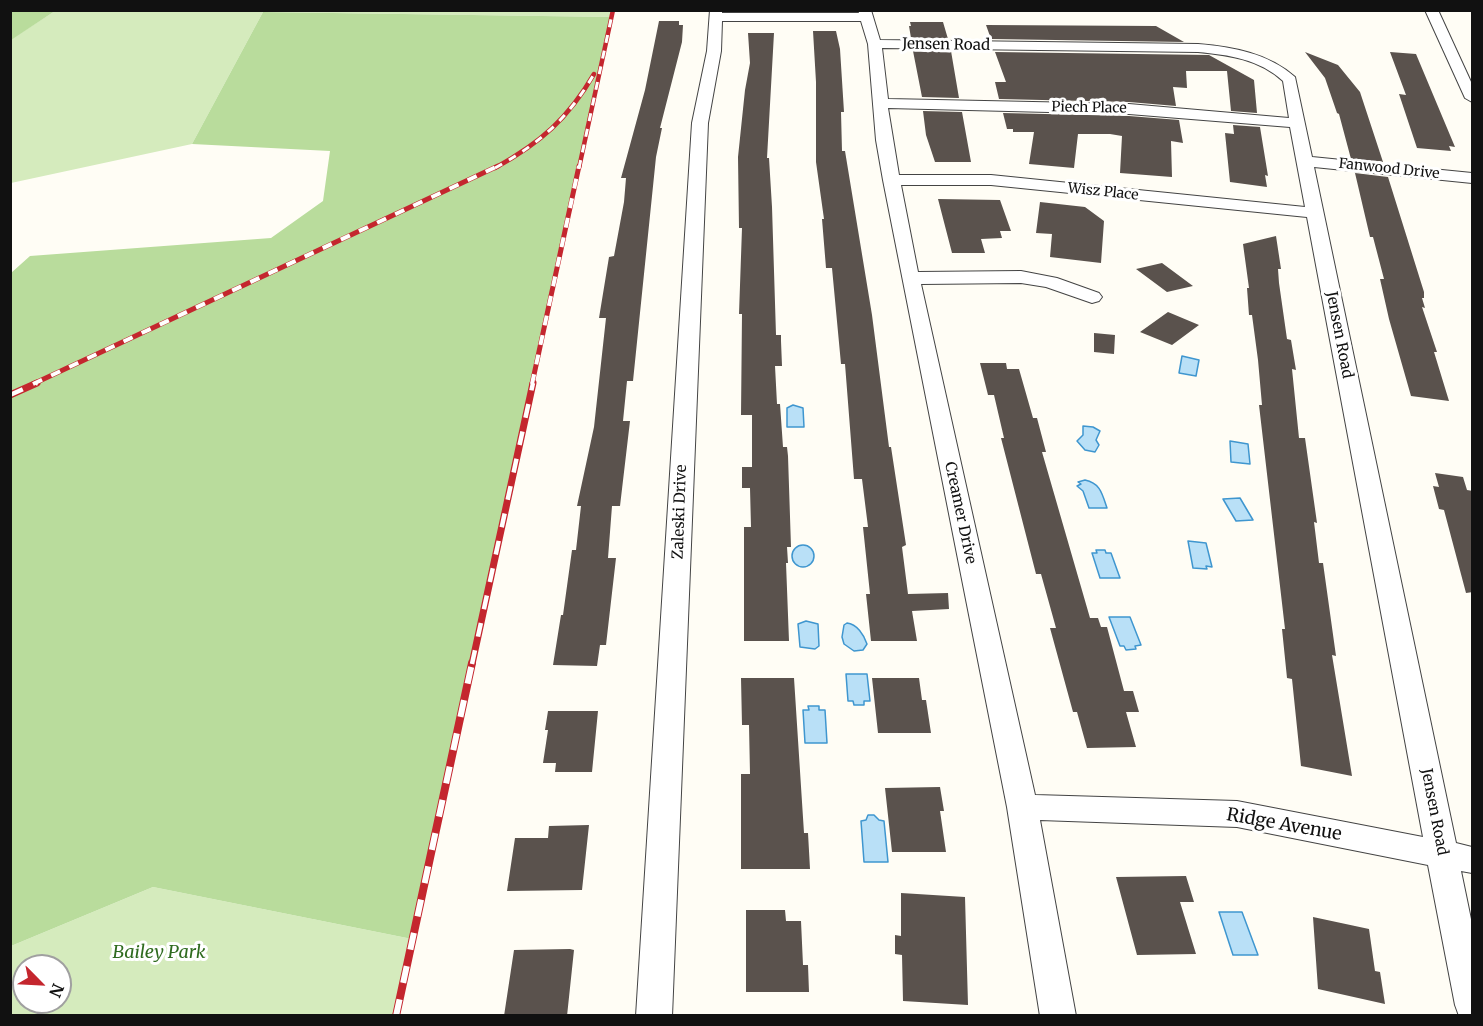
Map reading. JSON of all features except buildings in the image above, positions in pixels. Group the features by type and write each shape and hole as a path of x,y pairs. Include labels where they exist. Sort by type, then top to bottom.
{"street":[{"path":"1431,10 1473,98"},
{"path":"716,14 865,14"},
{"name":"Zaleski Drive","path":"654,1016 700,123 714,51 716,14"},
{"name":"Creamer Drive","path":"865,14 875,44 880,104 891,180 1022,807 1058,1016"},
{"name":"Jensen Road","path":"875,44 1175,47 1223,50 1251,57 1283,72 1290,80 1473,1005"},
{"name":"Piech Place","path":"880,104 1129,109 1297,123"},
{"name":"Fanwood Drive","path":"1306,161 1473,178"},
{"name":"Wisz Place","path":"891,180 991,180 1315,213"},
{"path":"910,278 1021,277 1050,282 1092,297"},
{"name":"Ridge Avenue","path":"1022,807 1236,814 1473,860"}],"green space":[{"path":"11,10 55,10 55,11 11,40"},
{"path":"55,11 613,11 612,17 263,12 192,144 11,183 10,40"},
{"path":"263,12 612,17 412,939 153,887 11,946 11,273 30,256 271,238 323,201 330,151 192,144"},
{"name":"Bailey Park","path":"153,887 412,939 396,1015 11,1016 11,946"}],"water":[{"path":"1182,356 1199,360 1196,376 1179,373"},
{"path":"793,405 803,408 804,427 787,427 787,408"},
{"path":"1083,426 1093,427 1100,431 1096,440 1099,445 1095,452 1085,450 1077,441 1083,435"},
{"path":"1230,441 1248,444 1250,464 1231,462"},
{"path":"1085,480 1097,486 1107,508 1089,508 1083,491 1077,486 1081,484 1078,482"},
{"path":"1240,498 1253,520 1236,521 1223,499"},
{"path":"1188,541 1206,543 1212,567 1193,568"},
{"path":"803,545 811,548 814,556 811,564 803,567 795,564 792,556 795,548"},
{"path":"1096,550 1111,553 1120,578 1100,578 1092,553 1097,553"},
{"path":"1109,617 1130,617 1141,645 1135,646 1136,649 1126,650 1124,646 1120,646"},
{"path":"806,621 818,624 819,646 815,649 800,647 798,624"},
{"path":"847,623 860,630 867,644 863,650 854,651 844,644 842,637 844,625"},
{"path":"846,674 867,674 870,701 864,701 864,705 854,705 853,701 848,701"},
{"path":"808,706 819,706 819,710 825,710 827,743 805,743 803,710 809,710"},
{"path":"868,815 874,815 884,821 888,862 864,862 861,821 866,820"},
{"path":"1219,912 1242,912 1258,955 1233,955"}],"railway":[{"path":"579,168 613,10"},
{"path":"495,168 526,149 552,128 574,104 594,74"},
{"path":"33,384 498,166"},
{"path":"532,384 579,166"},
{"path":"10,395 37,383"},
{"path":"472,664 533,383"},
{"path":"396,1016 472,663"}]}
